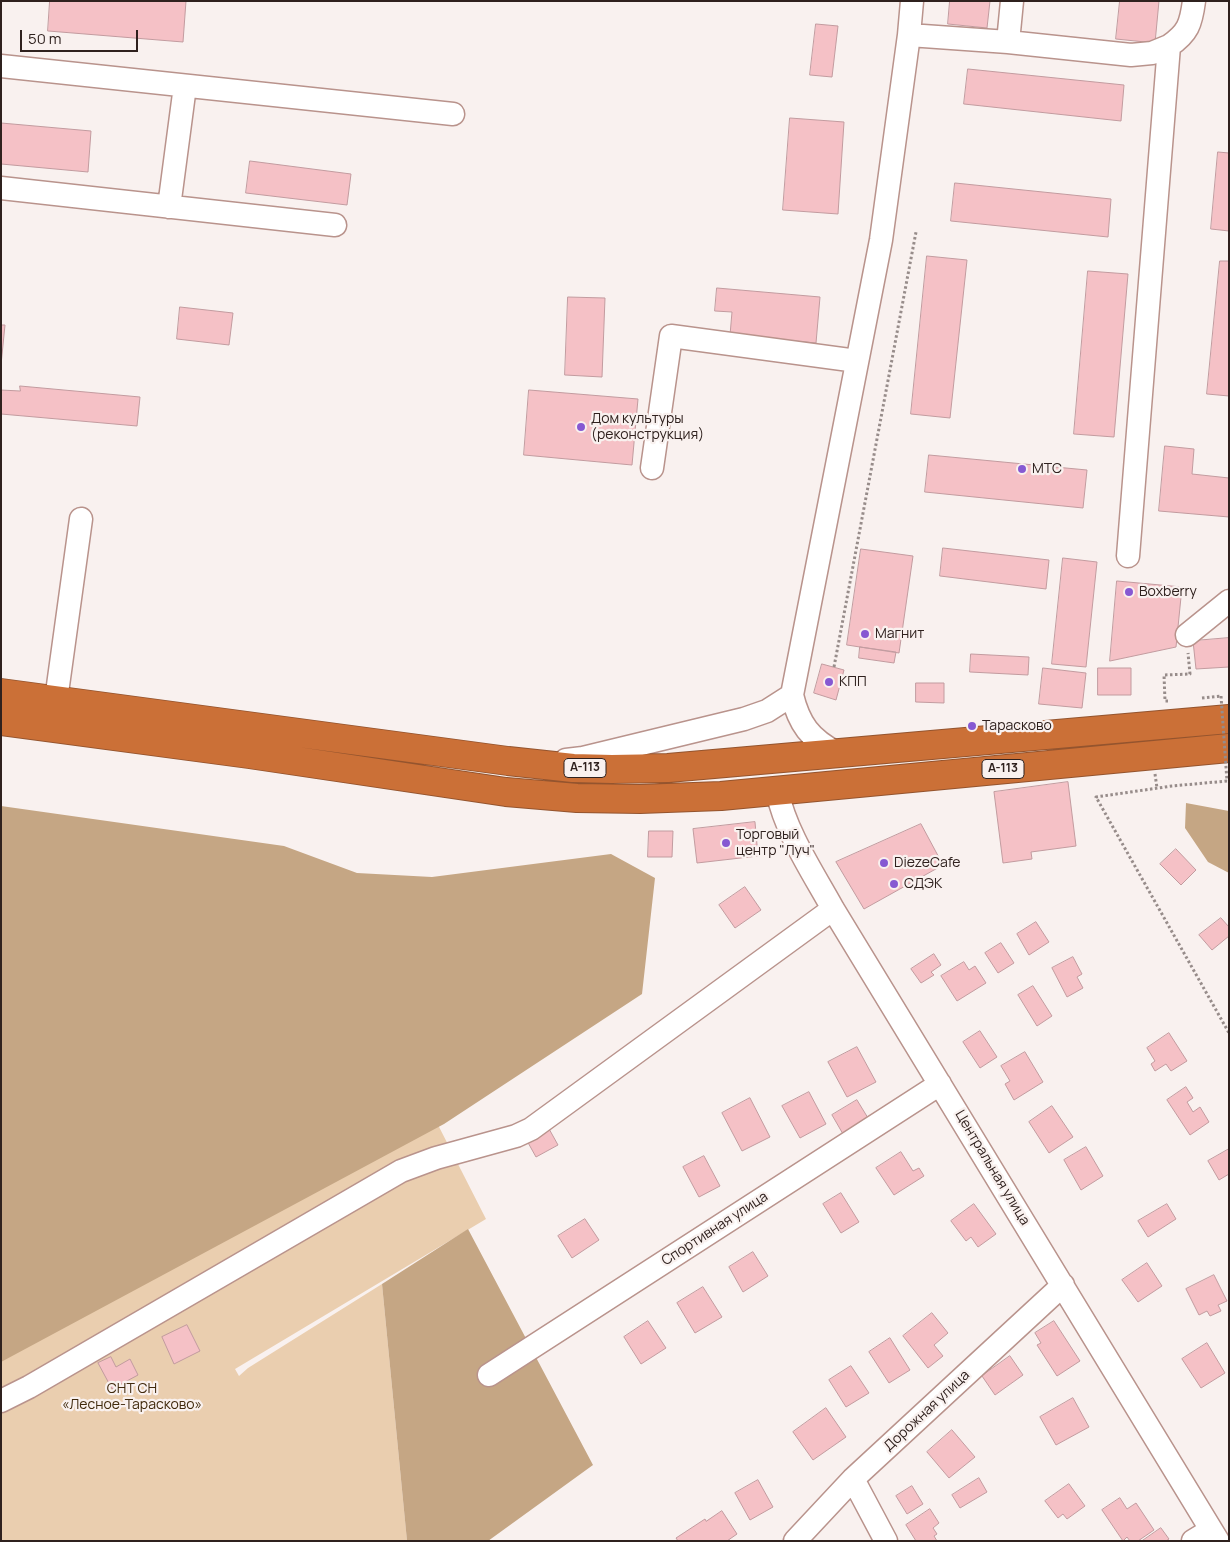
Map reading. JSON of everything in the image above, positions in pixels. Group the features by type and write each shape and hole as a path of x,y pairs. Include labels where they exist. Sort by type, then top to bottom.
{"highway":[{"name":"А-113","path":"1,693 539,764 602,769 668,768 837,753 1225,708"},
{"name":"А-113","path":"1,721 249,754 515,793 577,798 640,799 721,796 1229,748"}],"street":[{"path":"837,753 821,744 808,732 796,713 792,695 881,240 912,1"},
{"path":"1008,42 1012,1"},
{"path":"909,35 1008,42 1131,55 1152,53 1179,40 1189,28 1194,1"},
{"path":"1128,556 1169,46"},
{"path":"1,66 453,114"},
{"path":"169,207 185,86"},
{"path":"1,188 335,225"},
{"path":"652,468 671,336 857,361"},
{"path":"56,700 81,519"},
{"path":"1187,635 1229,601"},
{"path":"539,764 583,758 744,719 767,711 792,695"},
{"name":"Центральная улица","path":"777,790 789,830 833,909 1063,1285 1214,1538"},
{"path":"1,1401 29,1387 401,1171 436,1158 516,1136 531,1129 833,909"},
{"name":"Спортивная улица","path":"489,1375 940,1084"},
{"name":"Дорожная улица","path":"795,1541 853,1479 1063,1285"},
{"path":"853,1479 886,1541"}],"path":[{"path":"834,667 916,232"},
{"path":"1165,701 1164,675 1190,674 1187,635"},
{"path":"1225,708 1226,781 1172,786 1096,797 1229,1033"}],"green space":[{"name":"СНТ СН «Лесное-Тарасково»","path":"435,1119 486,1219 235,1369 239,1376 248,1368 382,1284 407,1541 1,1541 1,1347"}],"shaded area":[{"path":"1186,803 1229,811 1229,873 1208,862 1185,828"},
{"path":"1,806 284,846 357,873 432,877 611,854 655,878 642,994 444,1124 1,1362"},
{"path":"468,1229 593,1465 488,1541 407,1541 382,1284"}],"building":[{"path":"50,1 186,1 183,42 48,31"},
{"path":"950,1 990,1 987,28 948,24"},
{"path":"1120,1 1159,1 1155,43 1116,39"},
{"path":"816,24 838,26 832,77 810,75"},
{"path":"968,69 1124,85 1121,121 964,104"},
{"path":"790,118 844,122 838,214 783,210"},
{"path":"1,123 91,131 88,172 1,164"},
{"path":"1218,152 1229,153 1229,231 1211,229"},
{"path":"250,161 351,174 347,205 246,193"},
{"path":"955,183 1111,199 1108,237 951,221"},
{"path":"927,256 967,260 950,418 911,414"},
{"path":"1220,261 1229,261 1229,396 1207,394"},
{"path":"1088,271 1128,274 1114,437 1074,434"},
{"path":"717,288 820,297 816,343 730,335 732,312 715,311"},
{"path":"568,297 605,298 602,377 565,375"},
{"path":"180,307 233,313 229,345 177,339"},
{"path":"1,325 5,325 1,365"},
{"path":"20,386 140,397 137,426 1,414 1,390 20,391"},
{"name":"Дом культуры (реконструкция)","path":"529,390 638,399 632,465 524,455"},
{"path":"1165,446 1194,449 1192,474 1229,478 1229,517 1159,511"},
{"path":"929,455 1087,470 1083,508 925,492"},
{"path":"943,548 1049,560 1046,589 940,576"},
{"path":"861,549 913,556 899,653 847,645"},
{"path":"1063,558 1097,562 1086,667 1052,664"},
{"path":"1117,581 1182,587 1176,647 1110,661"},
{"path":"1229,638 1229,667 1196,669 1193,641"},
{"path":"860,647 896,652 894,663 859,658"},
{"path":"971,654 1029,657 1028,675 970,672"},
{"name":"КПП","path":"822,664 844,670 836,700 814,693"},
{"path":"1043,668 1086,673 1082,708 1039,704"},
{"path":"1098,668 1131,668 1131,695 1098,695"},
{"path":"916,683 944,683 944,703 916,702"},
{"path":"1068,782 1076,846 1031,852 1032,859 1003,863 994,792"},
{"name":"Торговый центр \"Луч\"","path":"755,822 758,856 697,863 693,829"},
{"path":"921,824 943,865 864,909 836,862"},
{"path":"649,831 673,831 672,857 648,857"},
{"path":"1176,849 1196,870 1181,885 1160,864"},
{"path":"745,887 761,910 735,928 719,905"},
{"path":"1221,918 1229,927 1229,936 1212,950 1199,935"},
{"path":"1036,922 1049,942 1029,955 1017,934"},
{"path":"1001,943 1014,963 998,973 985,953"},
{"path":"934,954 941,965 931,972 934,975 921,983 911,969"},
{"path":"1073,957 1082,974 1077,977 1083,988 1067,997 1052,968"},
{"path":"964,962 969,970 975,966 986,983 957,1001 941,976"},
{"path":"1033,986 1052,1016 1037,1026 1018,995"},
{"path":"980,1031 997,1057 980,1068 963,1042"},
{"path":"1169,1033 1187,1061 1171,1071 1166,1064 1155,1071 1151,1064 1155,1061 1147,1048"},
{"path":"857,1047 876,1082 847,1097 828,1062"},
{"path":"1025,1052 1043,1082 1014,1100 1005,1084 1010,1081 1001,1066"},
{"path":"1186,1087 1193,1098 1187,1102 1193,1112 1200,1107 1209,1122 1190,1135 1167,1100"},
{"path":"809,1092 826,1124 800,1138 782,1106"},
{"path":"750,1098 770,1137 742,1151 722,1113"},
{"path":"857,1100 868,1118 843,1134 832,1115"},
{"path":"1052,1106 1073,1137 1049,1153 1029,1122"},
{"path":"548,1127 558,1145 536,1157 526,1139"},
{"path":"1086,1147 1103,1176 1081,1190 1064,1160"},
{"path":"1229,1149 1229,1174 1219,1180 1208,1161"},
{"path":"901,1152 913,1171 919,1168 924,1176 894,1195 876,1168"},
{"path":"704,1156 720,1186 699,1197 683,1167"},
{"path":"841,1193 859,1222 841,1233 823,1204"},
{"path":"974,1204 996,1234 978,1247 971,1237 966,1241 951,1221"},
{"path":"1167,1204 1176,1219 1148,1237 1138,1221"},
{"path":"585,1219 599,1240 572,1258 558,1236"},
{"path":"753,1252 768,1276 743,1292 729,1267"},
{"path":"1147,1263 1162,1286 1138,1302 1122,1280"},
{"path":"1214,1275 1227,1301 1218,1305 1221,1311 1210,1316 1207,1311 1199,1315 1186,1289"},
{"path":"703,1287 722,1317 695,1333 677,1303"},
{"path":"932,1313 948,1333 934,1345 943,1356 928,1368 903,1336"},
{"path":"648,1321 666,1348 641,1364 624,1337"},
{"path":"1054,1321 1080,1361 1057,1376 1037,1345 1041,1343 1035,1333"},
{"path":"187,1325 200,1351 174,1364 162,1337"},
{"path":"890,1338 910,1370 889,1383 869,1352"},
{"path":"1207,1343 1225,1373 1201,1388 1182,1359"},
{"path":"1010,1356 1023,1375 995,1395 982,1376"},
{"path":"111,1357 116,1367 130,1359 138,1375 112,1389 98,1363"},
{"path":"851,1366 869,1393 846,1407 829,1380"},
{"path":"1073,1398 1089,1427 1056,1445 1040,1417"},
{"path":"826,1408 846,1437 813,1460 793,1432"},
{"path":"952,1430 975,1457 949,1478 927,1452"},
{"path":"979,1478 987,1492 960,1508 952,1495"},
{"path":"758,1480 773,1507 750,1520 735,1493"},
{"path":"1069,1484 1085,1506 1067,1519 1063,1514 1058,1518 1045,1501"},
{"path":"912,1486 923,1504 907,1514 896,1496"},
{"path":"1120,1498 1127,1509 1136,1503 1154,1530 1138,1541 1130,1541 1127,1537 1123,1541 1102,1510"},
{"path":"930,1509 939,1523 933,1528 937,1534 934,1536 937,1541 916,1541 906,1525"},
{"path":"722,1511 737,1534 727,1541 678,1541 676,1538 705,1519 706,1521"},
{"path":"1161,1528 1169,1539 1166,1541 1142,1541"}],"place":[{"name":"Дом культуры (реконструкция)","path":"581,427"},
{"name":"МТС","path":"1022,469"},
{"name":"Boxberry","path":"1129,592"},
{"name":"Магнит","path":"865,634"},
{"name":"КПП","path":"829,682"},
{"name":"Тарасково","path":"972,726"},
{"name":"Торговый центр \"Луч\"","path":"726,843"},
{"name":"DiezeCafe","path":"884,863"},
{"name":"СДЭК","path":"894,884"}]}
